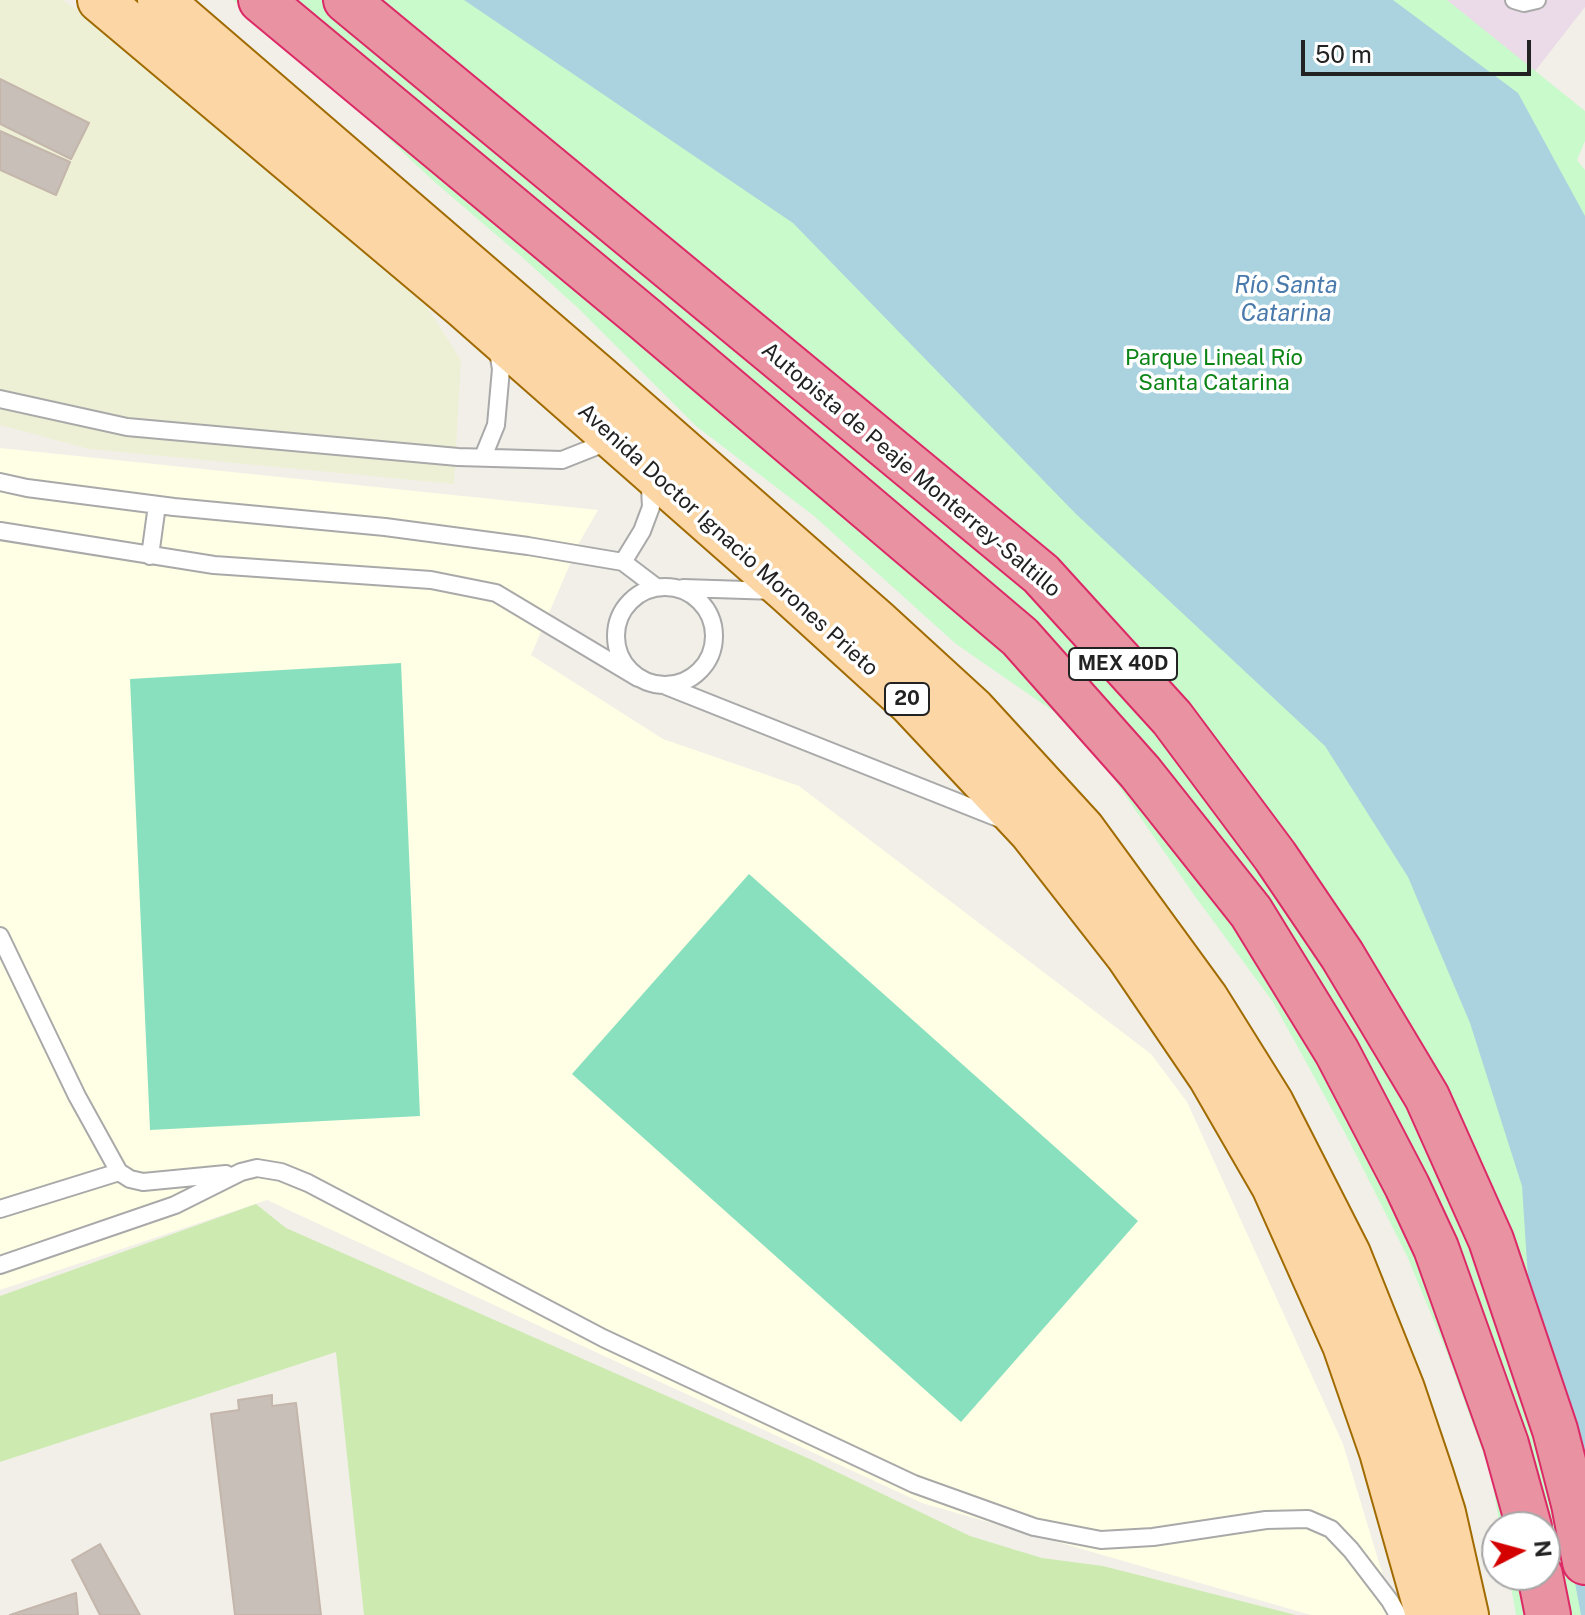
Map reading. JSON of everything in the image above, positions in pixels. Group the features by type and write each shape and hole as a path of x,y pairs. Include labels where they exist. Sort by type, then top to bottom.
{"highway":[{"name":"MEX 40D","path":"261,0 633,309 1020,637 1140,772 1251,912 1337,1052 1407,1186 1436,1248 1506,1444 1525,1511"},
{"name":"Autopista de Peaje Monterrey-Saltillo","path":"346,0 1041,574 1172,718 1275,856 1342,955 1427,1097 1491,1240 1516,1313 1555,1430 1585,1562"},
{"path":"1543,1591 1548,1615"}],"main road":[{"name":"Avenida Doctor Ignacio Morones Prieto","path":"100,0 495,333 789,592 911,703 1031,831 1145,979 1211,1077 1274,1186 1345,1345 1382,1452 1428,1615"},
{"name":"Avenida Doctor Ignacio Morones Prieto","path":"160,0 877,622 973,710 1082,829 1206,999 1271,1103 1348,1254 1402,1389 1431,1475 1447,1528 1466,1615"}],"lane":[{"path":"1514,0 1524,3 1537,0"},
{"path":"483,457 496,425 499,399 501,369 495,333"},
{"path":"0,399 127,427 483,457 562,460 625,448 650,488 651,507 642,531 623,562"},
{"path":"0,482 157,505 385,527 528,546 623,562 656,587"},
{"path":"150,556 157,505"},
{"path":"0,531 214,565 431,580 496,593 651,684 666,686 1031,831"},
{"path":"638,678 623,664 616,646 616,626 624,608 638,594 656,587 789,592"},
{"path":"666,686 683,683 699,673 710,659 715,641 713,623 705,607 692,594 675,587"},
{"path":"0,936 77,1096 119,1172 130,1179 143,1182 257,1168 281,1172 308,1183 603,1338 914,1484 1034,1527 1101,1540 1153,1537 1266,1520 1308,1519 1331,1529 1351,1550 1398,1615"},
{"path":"0,1209 119,1172"},
{"path":"0,1265 175,1205 241,1172"}],"shaded area":[{"path":"0,0 63,0 106,31 427,307 461,360 454,484 89,449 0,425"},
{"path":"1404,0 1585,0 1585,7 1518,93"},
{"path":"0,448 598,510 579,543 531,655 663,739 799,786 1151,1054 1187,1102 1343,1444 1395,1615 1311,1615 922,1503 267,1200 0,1290"}],"green space":[{"name":"Río Santa Catarina","path":"233,0 1447,0 1585,111 1585,141 1577,160 1585,170 1585,1615 1516,1615 1512,1591 1561,1591 1561,1511 1497,1511 1491,1475 1447,1353 1407,1256 1346,1135 1273,1002 1107,769 1053,711 956,644 814,516 696,426 579,309 430,178 335,88"},
{"path":"401,663 420,1116 150,1130 130,679"},
{"path":"749,874 1138,1221 961,1422 572,1074"},
{"path":"256,1204 286,1228 812,1460 970,1536 1042,1558 1103,1566 1296,1615 364,1615 336,1352 0,1462 0,1296"}],"water":[{"name":"Río Santa Catarina","path":"464,0 1393,0 1518,93 1585,216 1585,1615 1581,1615 1533,1355 1522,1186 1470,1023 1408,877 1325,746 1076,514 793,223"}],"building":[{"path":"0,79 89,123 71,159 0,124"},
{"path":"0,131 70,162 56,195 0,170"},
{"path":"272,1395 272,1406 296,1403 321,1615 235,1615 211,1414 239,1410 238,1400"},
{"path":"100,1544 140,1615 100,1615 72,1560"},
{"path":"76,1593 78,1615 10,1615"}],"park label":[{"name":"Parque Lineal Río Santa Catarina","path":"1214,370"}]}
